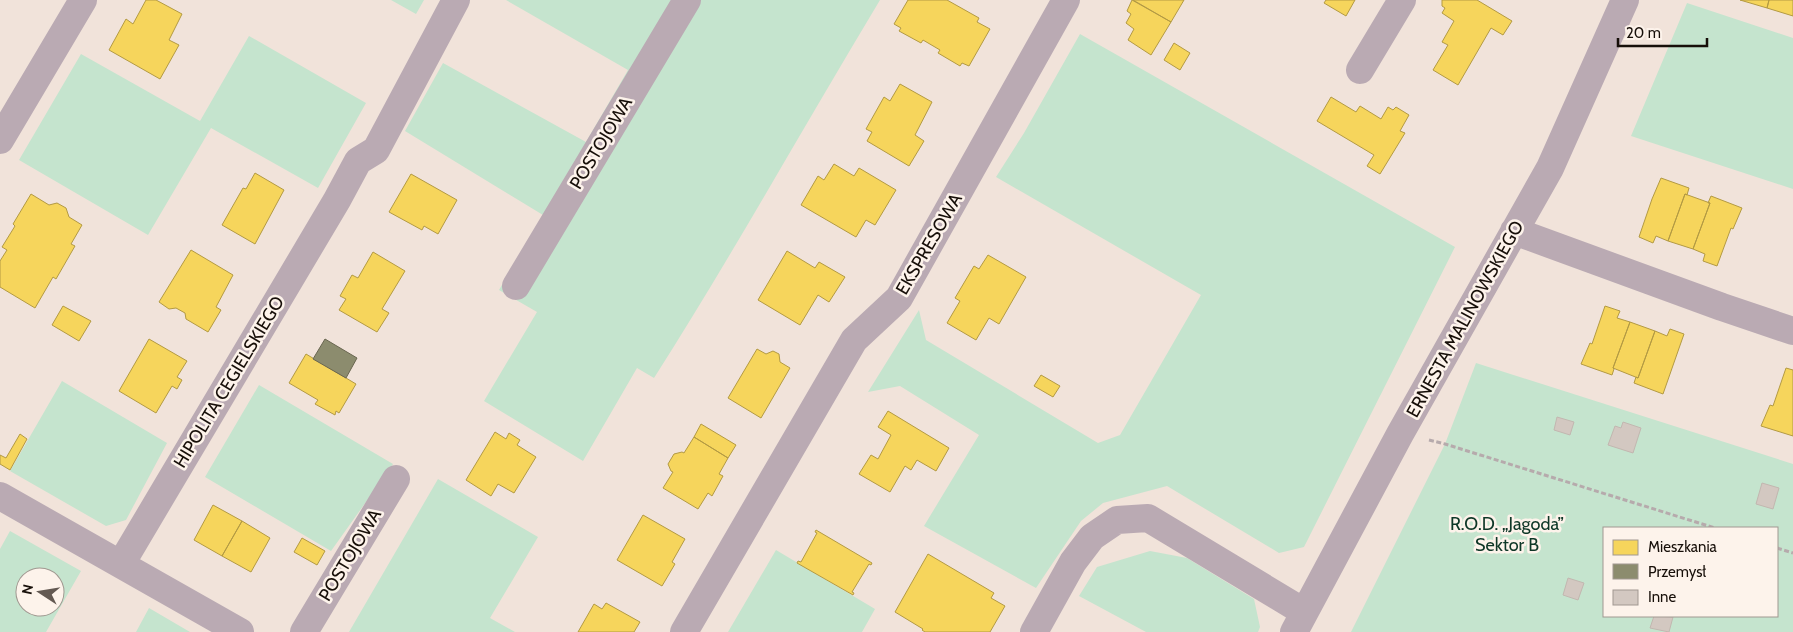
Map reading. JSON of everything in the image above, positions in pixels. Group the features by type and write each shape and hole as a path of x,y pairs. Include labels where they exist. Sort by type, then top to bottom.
{"street":[{"path":"0,140 82,0"},
{"name":"HIPOLITA CEGIELSKIEGO","path":"121,564 337,200 358,161 376,150 456,0"},
{"name":"POSTOJOWA","path":"516,286 687,0"},
{"path":"1360,70 1402,0"},
{"name":"ERNESTA MALINOWSKIEGO","path":"1299,622 1400,434 1550,168 1625,0"},
{"name":"EKSPRESOWA","path":"684,632 854,340 899,298 1059,2"},
{"path":"1514,230 1722,307 1793,331"},
{"name":"POSTOJOWA","path":"304,632 396,479"},
{"path":"0,496 240,632"},
{"path":"1034,632 1074,562 1092,537 1117,520 1148,518 1299,622"}],"path":[{"path":"1445,444 1712,527"},
{"path":"1778,548 1793,553"}],"green space":[{"path":"391,0 424,0 416,14"},
{"path":"506,0 880,0 654,378 637,368 583,461 484,401 537,312 499,290 543,215 405,131 443,63 586,142 628,70"},
{"path":"1687,3 1793,38 1793,189 1631,136"},
{"path":"1080,34 1455,247 1304,547 1279,553 1167,486 1103,503 1081,521 1036,588 924,526 979,435 900,386 868,392 919,310 926,340 1098,443 1120,435 1201,295 996,177 1024,133"},
{"path":"249,36 366,103 318,188 211,128 148,235 19,160 81,54 200,121"},
{"name":"R.O.D. „Jagoda” Sektor B","path":"1476,363 1793,464 1793,632 1351,632 1445,444"},
{"path":"62,381 167,443 126,520 106,526 10,471"},
{"path":"259,385 393,464 331,551 205,477"},
{"path":"438,479 538,537 490,618 515,632 349,632"},
{"path":"10,531 81,571 65,599 65,567 15,567 15,617 55,617 46,632 0,632 0,549"},
{"path":"776,550 875,609 862,632 728,632"},
{"path":"1150,551 1187,558 1254,599 1260,627 1258,632 1146,632 1079,596 1097,567"},
{"path":"149,608 190,632 136,632"}],"building: Mieszkania":[{"path":"146,0 156,0 182,14 169,40 179,45 160,79 109,50 126,19 133,24"},
{"path":"908,0 947,0 979,18 977,22 990,29 969,66 962,63 960,66 938,53 940,50 923,40 921,43 899,31 901,28 894,24"},
{"path":"1132,0 1171,22 1151,55 1128,40 1134,29 1126,23 1131,14 1127,11"},
{"path":"1133,0 1184,0 1171,22"},
{"path":"1326,0 1355,0 1346,16 1324,3"},
{"path":"1442,0 1477,0 1512,21 1503,35 1491,28 1458,85 1433,70 1448,45 1442,42 1454,21 1442,13 1445,8 1442,6"},
{"path":"1740,0 1769,0 1767,8"},
{"path":"1769,0 1793,0 1793,16 1767,8"},
{"path":"1174,43 1190,53 1180,70 1164,60"},
{"path":"900,84 932,102 915,135 924,141 909,166 867,141 872,132 866,129 884,97 890,101"},
{"path":"1331,97 1356,112 1360,106 1381,119 1388,107 1393,110 1396,107 1409,115 1400,131 1405,133 1380,174 1367,166 1374,155 1317,121"},
{"path":"834,164 854,176 859,168 896,190 875,225 866,220 856,237 801,205 818,176 824,180"},
{"path":"255,173 284,190 255,244 222,225 243,188 246,189"},
{"path":"411,174 457,200 438,234 424,226 422,230 389,212"},
{"path":"1661,178 1689,188 1687,195 1685,194 1668,241 1656,236 1653,243 1639,237"},
{"path":"31,194 49,205 57,203 66,208 69,217 82,225 71,244 75,246 56,279 53,277 35,308 0,287 0,261 7,250 2,247"},
{"path":"1685,194 1710,203 1693,249 1668,241"},
{"path":"1711,196 1742,208 1733,229 1731,228 1717,266 1703,261 1705,254 1693,249"},
{"path":"191,250 233,275 216,307 221,310 208,332 186,319 185,313 176,308 169,309 159,302"},
{"path":"787,251 815,268 819,262 845,277 829,302 818,295 800,325 758,300"},
{"path":"373,252 405,271 382,309 389,313 377,332 339,310 346,299 340,296 352,275 358,278"},
{"path":"988,255 1026,277 999,324 989,318 976,340 947,323 960,301 955,298 974,266 979,269"},
{"path":"63,306 91,321 79,341 52,325"},
{"path":"1605,306 1620,311 1617,318 1630,322 1612,375 1581,364 1590,343 1592,344"},
{"path":"1630,322 1655,331 1638,378 1613,368"},
{"path":"1670,329 1684,334 1663,394 1634,383 1636,377 1638,378 1655,331 1667,336"},
{"path":"149,339 187,361 177,377 182,380 177,389 172,386 156,413 119,391"},
{"path":"757,349 766,354 773,351 779,354 780,362 790,368 761,418 728,398"},
{"path":"306,354 356,384 339,413 336,411 335,415 315,404 318,400 289,383"},
{"path":"1786,368 1793,370 1793,436 1761,426 1770,405 1773,406"},
{"path":"1041,375 1060,386 1053,397 1034,386"},
{"path":"888,411 949,448 936,471 917,460 911,470 905,466 890,492 859,474 871,455 878,459 891,435 878,427"},
{"path":"701,424 736,445 728,458 694,437"},
{"path":"495,432 506,439 509,433 520,440 517,445 536,457 514,493 498,484 491,496 466,480"},
{"path":"20,434 27,439 10,470 0,464 0,455 6,458"},
{"path":"694,437 728,458 719,474 723,476 712,496 708,493 698,509 663,488 673,472 668,464 674,454 684,453"},
{"path":"213,505 242,521 222,556 194,540"},
{"path":"643,515 685,539 672,562 675,564 662,586 617,560"},
{"path":"242,521 270,538 251,572 222,556"},
{"path":"816,530 872,563 871,565 869,564 852,592 854,593 853,595 797,563 798,561 801,562 817,533 815,532"},
{"path":"302,538 325,551 317,565 294,552"},
{"path":"928,554 994,593 991,598 1005,606 990,632 925,632 895,612"},
{"path":"606,603 640,622 634,632 578,632 594,604 602,609"}],"building: Przemysł":[{"path":"325,339 357,358 346,378 313,359"}],"building: Inne":[{"path":"1557,417 1574,422 1570,435 1554,430"},
{"path":"1623,422 1641,428 1633,453 1608,445 1615,426 1621,428"},
{"path":"1762,483 1779,488 1773,509 1756,504"},
{"path":"1568,578 1584,583 1578,600 1563,595"},
{"path":"1654,617 1673,617 1669,632 1650,628"}]}
